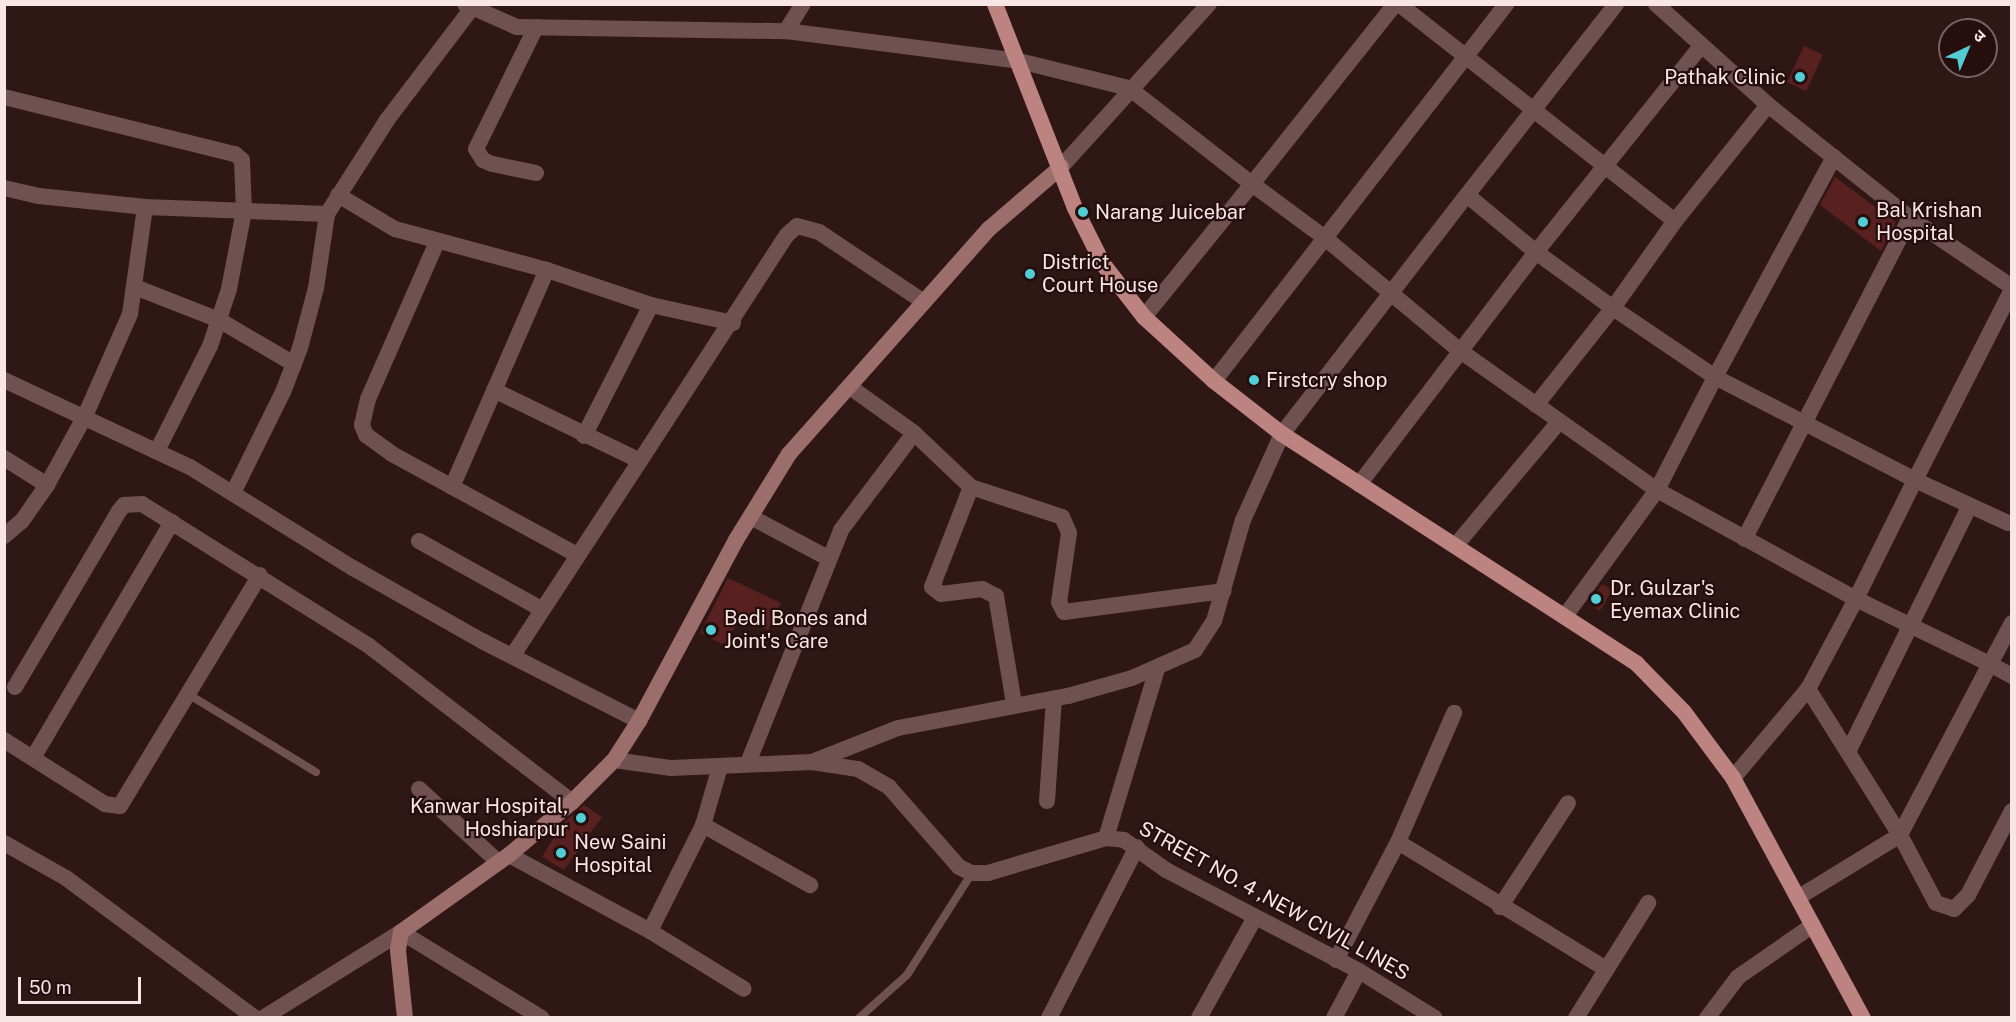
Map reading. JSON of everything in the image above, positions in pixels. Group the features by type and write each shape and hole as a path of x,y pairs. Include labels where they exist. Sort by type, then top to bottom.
{"main road":[{"path":"995,4 1061,167 1075,208 1103,264 1144,316 1214,381 1282,434 1566,615 1637,664 1683,712 1733,778 1863,1017"},
{"path":"405,1017 398,950 400,932 503,859 572,802 614,760 639,721 751,517 789,454 990,228 1061,167"}],"street":[{"path":"786,31 803,4"},
{"path":"1061,167 1129,88 1209,4"},
{"path":"1144,316 1397,4 1675,221"},
{"path":"1214,381 1506,4"},
{"path":"812,762 898,728 1054,698 1157,669 1180,659 1205,640 1224,591 1243,520 1282,434 1616,4"},
{"path":"1656,4 1768,105 1910,218 2012,288 1856,599 1808,689 1733,778"},
{"path":"232,493 294,364 316,288 327,214 387,120 470,6 509,25 786,31 1019,61 1129,88 1324,238 1390,296 1459,350 1657,490 1856,599 2012,676"},
{"path":"536,173 492,164 483,160 476,149 537,27"},
{"path":"1359,484 1459,350 1701,46"},
{"path":"4,98 235,154 244,167 244,211 235,267 219,320 157,450"},
{"path":"1536,405 1612,308 1675,221 1768,105"},
{"path":"1566,615 1657,490 1715,377 1834,157"},
{"path":"4,188 39,196 145,207 327,214"},
{"path":"339,195 395,229 547,270 651,305 733,323"},
{"path":"1467,195 1536,252 1612,308 1715,377 1803,425 1915,480 2010,521"},
{"path":"4,536 21,521 47,484 86,416 130,314 145,207"},
{"path":"1744,539 1910,218"},
{"path":"513,656 541,609 733,323 787,235 797,226 819,232 924,302"},
{"path":"437,242 368,399 362,425 374,443 577,555"},
{"path":"452,487 547,270"},
{"path":"135,287 219,320 294,364"},
{"path":"585,436 651,305"},
{"path":"4,380 157,450 232,493 353,568 513,656 639,721"},
{"path":"850,387 914,433 971,487 1062,517 1069,533 1065,578 1059,602 1064,612 1224,591"},
{"path":"494,390 640,461"},
{"path":"1456,546 1559,422"},
{"path":"748,763 828,558 849,516 914,433"},
{"path":"4,458 47,484"},
{"path":"971,487 932,587 941,594 982,589 996,596 1014,704"},
{"path":"15,687 124,505 142,504 260,575 369,646 572,802"},
{"path":"1848,752 1970,505"},
{"path":"751,517 828,558"},
{"path":"33,758 172,522"},
{"path":"419,540 541,609"},
{"path":"4,740 105,804 120,806 260,575"},
{"path":"1799,897 1900,835 2012,623"},
{"path":"1106,838 1157,669"},
{"path":"1808,689 1900,835 1936,903 1954,909 1968,895 2012,811"},
{"path":"1047,801 1054,698"},
{"path":"1336,960 1398,842 1454,713"},
{"path":"614,760 643,766 720,767 748,763 812,762 858,769 875,776 959,867 972,873"},
{"path":"650,931 703,825 720,767"},
{"path":"419,789 503,859 650,931 744,989"},
{"path":"1500,907 1568,802"},
{"path":"703,825 810,885"},
{"name":"STREET NO. 4 ,NEW CIVIL LINES","path":"972,873 988,873 1106,838 1137,847 1166,870 1254,919 1359,971 1435,1017"},
{"path":"1398,842 1500,907 1606,969"},
{"path":"4,843 66,878 255,1017"},
{"path":"1049,1017 1137,847"},
{"path":"1576,1017 1648,903"},
{"path":"1199,1017 1254,919"},
{"path":"1707,1017 1738,977 1814,925"},
{"path":"263,1017 400,932 542,1017"},
{"path":"1334,1017 1359,971"}],"lane":[{"path":"188,694 316,772"},
{"path":"860,1017 907,975 972,873"}],"building":[{"path":"1804,46 1823,55 1806,91 1787,82"},
{"path":"1835,177 1896,222 1881,251 1820,205"},
{"path":"728,578 781,603 768,630 740,616 726,646 700,633"},
{"path":"1602,584 1612,590 1600,611 1590,605"},
{"path":"584,805 602,817 564,870 542,857 562,824"}],"place":[{"name":"Pathak Clinic","path":"1800,77"},
{"name":"Narang Juicebar","path":"1083,212"},
{"name":"Bal Krishan Hospital","path":"1863,222"},
{"name":"District Court House","path":"1030,274"},
{"name":"Firstcry shop","path":"1254,380"},
{"name":"Dr. Gulzar's Eyemax Clinic","path":"1596,599"},
{"name":"Bedi Bones and Joint's Care","path":"711,630"},
{"name":"Kanwar Hospital, Hoshiarpur","path":"581,818"},
{"name":"New Saini Hospital","path":"561,853"}]}
